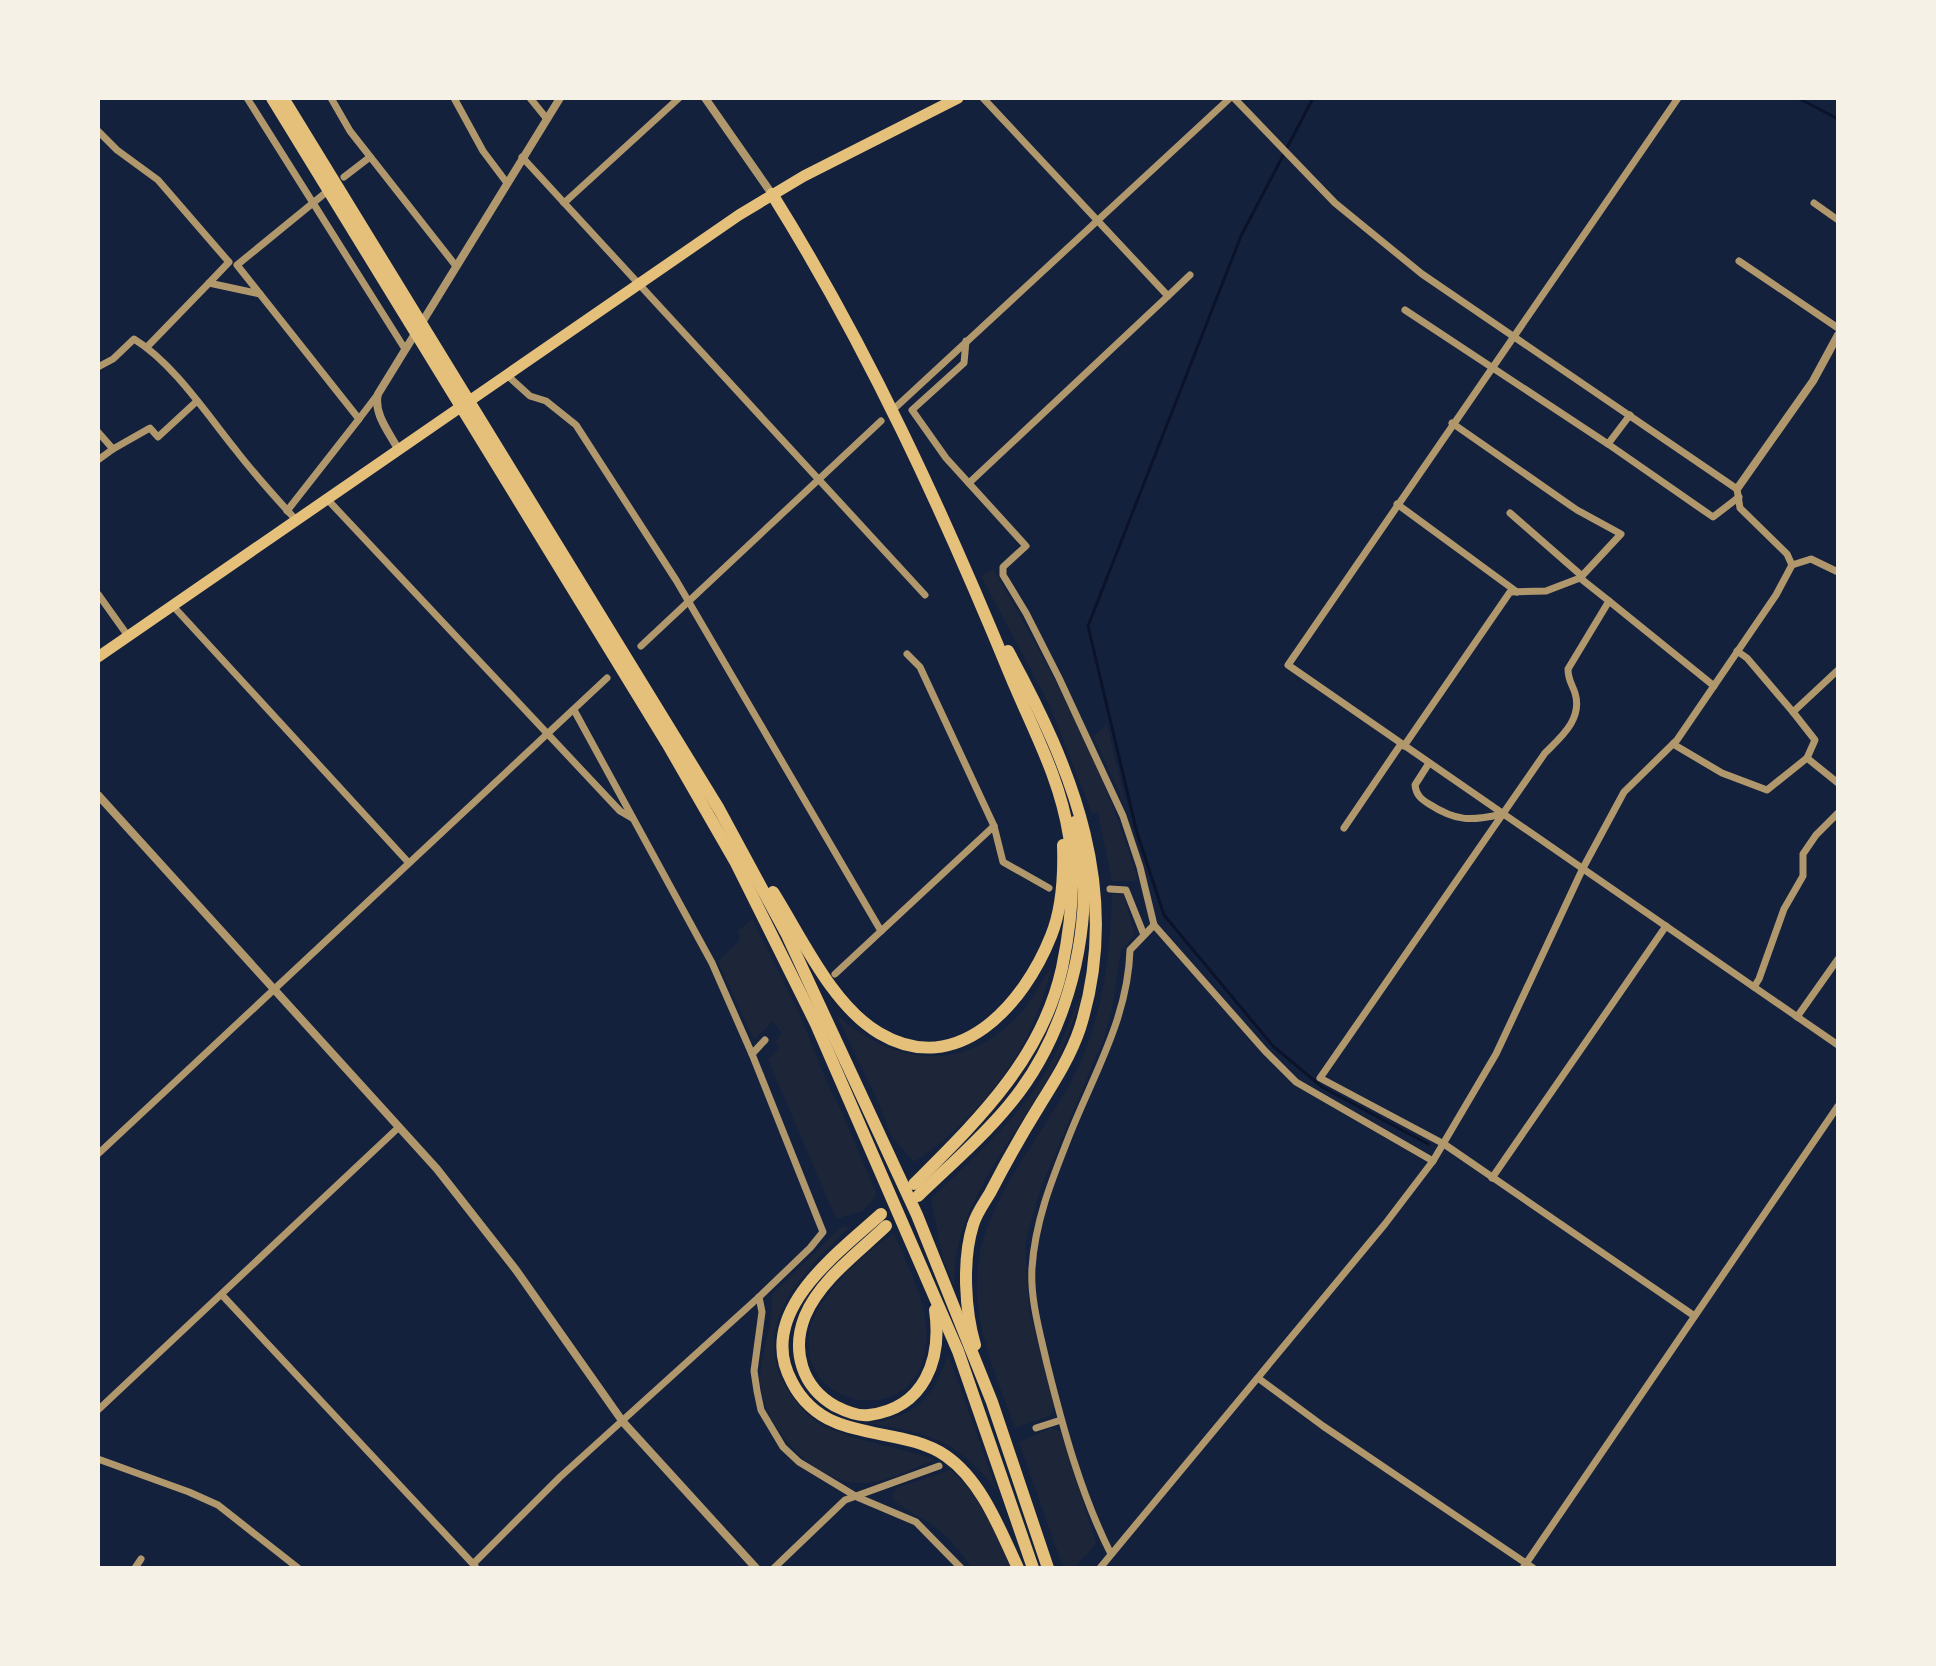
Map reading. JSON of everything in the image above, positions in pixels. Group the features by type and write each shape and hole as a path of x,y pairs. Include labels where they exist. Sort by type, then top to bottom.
{"highway":[{"path":"272,98 845,1005 871,1027 899,1042 943,1047 983,1030 1005,1012 1029,982 1052,934 1061,892 1061,798"},
{"path":"283,98 736,863 816,1024 958,1351 1033,1568"},
{"path":"98,657 173,606 291,516 327,499 772,194 958,98"},
{"path":"772,194 851,329 982,604 1040,714 1069,784 1091,857 1096,894 1095,958 1079,1029 1062,1068 1004,1165 973,1225 966,1296 972,1333 992,1402"},
{"path":"913,1192 983,1115 1017,1072 1052,1004 1062,970 1070,922 1073,877 1061,798 982,604"},
{"path":"913,1192 1011,1102 1051,1039 1081,940 1085,892 1069,784"},
{"path":"719,809 818,998 913,1192 992,1402 1048,1568"},
{"path":"929,1285 938,1334 936,1356 923,1384 899,1406 868,1416 846,1412 822,1399 807,1380 798,1343 804,1318 825,1284 884,1220 826,1264 808,1282 785,1326 782,1348 786,1371 798,1393 821,1415 945,1455 967,1476 987,1505 1018,1568"}],"street":[{"path":"247,98 405,349"},
{"path":"331,98 350,131 456,266"},
{"path":"454,98 483,151 507,183"},
{"path":"530,98 547,119"},
{"path":"564,203 679,98"},
{"path":"705,98 772,194"},
{"path":"983,98 1168,296"},
{"path":"896,407 1232,98 1335,203 1422,274 1630,415 1738,493 1740,508 1787,554 1792,565"},
{"path":"1678,98 1288,665 1838,1045"},
{"path":"98,367 113,359 134,339 147,347 197,401 251,471 291,516 378,394 547,119 556,99"},
{"path":"98,131 117,150 158,180 260,294 359,419"},
{"path":"344,177 370,157"},
{"path":"522,157 925,595"},
{"path":"147,347 232,263 324,194"},
{"path":"1814,203 1838,220"},
{"path":"1739,261 1838,328"},
{"path":"969,483 1190,275"},
{"path":"209,283 260,294"},
{"path":"1405,310 1713,517 1738,493 1813,381 1838,335"},
{"path":"966,341 964,363 912,410 946,458 1026,546 1003,567 1003,575 1059,678 1123,816 1140,867 1154,925 1296,1082 1433,1161"},
{"path":"507,375 530,396 546,401 576,425 676,580 881,931"},
{"path":"378,394 376,403 381,419 398,449"},
{"path":"98,460 150,428 158,437 197,401"},
{"path":"1608,444 1630,415"},
{"path":"641,646 881,421"},
{"path":"1344,828 1510,592 1546,591 1581,577 1621,534 1577,510 1452,423"},
{"path":"98,432 113,449"},
{"path":"327,499 547,735 620,811 633,818"},
{"path":"1397,504 1517,592"},
{"path":"1510,513 1609,601 1714,686"},
{"path":"1100,1568 1385,1224 1433,1161 1503,1041 1583,868 1624,792 1673,744 1776,595 1792,565 1811,559 1838,572"},
{"path":"98,594 128,636"},
{"path":"1609,601 1568,669 1568,680 1576,694 1575,720 1545,753 1320,1078 1444,1144 1693,1315"},
{"path":"173,606 408,862"},
{"path":"1673,744 1722,773 1767,790 1807,758 1815,740 1747,658 1737,651"},
{"path":"907,654 920,667 994,826 1003,862 1049,888"},
{"path":"1793,712 1838,670"},
{"path":"98,1154 607,678"},
{"path":"222,1295 475,1566 560,1477 759,1297 823,1232 712,963 574,710"},
{"path":"1807,758 1838,783"},
{"path":"1429,763 1415,785 1417,794 1423,800 1446,815 1461,819 1503,814"},
{"path":"98,795 437,1169 516,1270 623,1422 756,1568"},
{"path":"1754,987 1784,909 1803,876 1803,854 1816,835 1838,813"},
{"path":"835,974 994,826"},
{"path":"1110,889 1126,890 1144,935"},
{"path":"1111,1554 1098,1530 1061,1420 1037,1323 1031,1270 1040,1210 1113,1034 1129,974 1130,950 1154,925"},
{"path":"1492,1178 1666,926"},
{"path":"1797,1017 1838,959"},
{"path":"752,1054 765,1040"},
{"path":"1258,1378 1527,1566 1693,1315 1838,1106"},
{"path":"98,1410 399,1127"},
{"path":"759,1297 762,1312 754,1371 761,1410 783,1447 799,1462 857,1497 916,1522 961,1568"},
{"path":"1036,1428 1061,1420"},
{"path":"98,1459 218,1505 298,1568"},
{"path":"774,1568 845,1500 939,1466"},
{"path":"135,1568 141,1559"}],"shaded area":[{"path":"993,569 1075,721 1110,799 1138,881 1112,881 1098,813 1092,813 1050,706 981,576"},
{"path":"1107,725 1127,809 1093,736"},
{"path":"1112,894 1124,895 1135,935 1121,951 1104,1038 1040,1190 1025,1244 1029,1310 1055,1406 1051,1415 1015,1428 988,1354 979,1315 977,1276 981,1250 999,1201 1068,1087 1089,1040 1106,969"},
{"path":"752,919 799,1013 877,1195 863,1211 836,1219 768,1060 779,1048 775,1042 782,1033 773,1021 754,1040 718,962 740,939 738,931"},
{"path":"1053,964 1029,1033 1003,1076 971,1115 914,1162 891,1136 836,1014 877,1043 899,1051 921,1056 944,1056 966,1051 988,1040 1016,1018"},
{"path":"1083,990 1055,1065 972,1205 956,1256 954,1286 942,1256 931,1198 989,1142 1029,1097 1053,1058"},
{"path":"841,1227 850,1227 816,1261 787,1300 778,1321 774,1343 777,1366 788,1390 817,1422 849,1436 935,1460 868,1483 842,1480 824,1473 793,1448 769,1414 760,1379 771,1315 771,1295"},
{"path":"894,1233 921,1301 926,1344 918,1372 902,1390 881,1399 859,1400 837,1392 820,1377 810,1356 810,1329 833,1288 857,1262"},
{"path":"948,1354 997,1491 969,1460 941,1442 910,1431 869,1423 899,1416 921,1403 936,1382"},
{"path":"1052,1428 1061,1432 1096,1543 1075,1568 1063,1568 1019,1442"},
{"path":"951,1470 980,1503 1013,1568 972,1568 941,1531 892,1497 896,1488"}],"waterway":[{"path":"1313,98 1241,236 1088,626 1137,833 1164,915 1273,1046 1322,1087 1428,1144"},
{"path":"1798,98 1838,119"}]}
